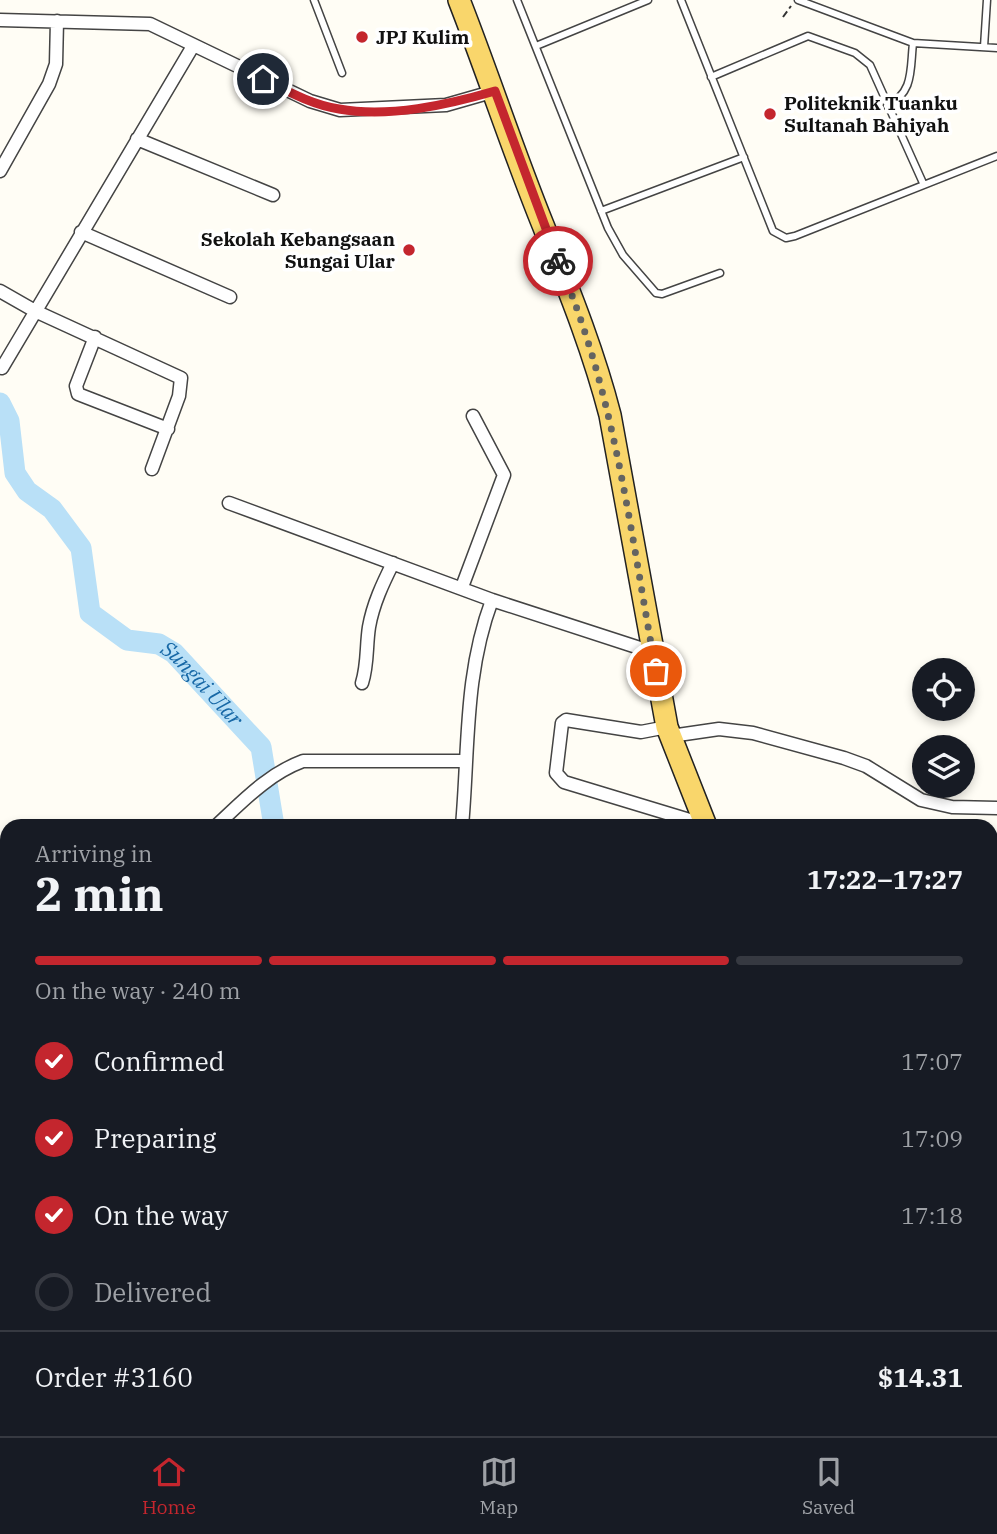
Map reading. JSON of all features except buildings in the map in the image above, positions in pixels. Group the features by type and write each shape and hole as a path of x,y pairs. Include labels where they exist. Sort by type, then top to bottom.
{"main road":[{"path":"459,0 543,225 575,300 600,374 669,732 703,819"}],"street":[{"path":"0,20 150,24 310,101 340,110 446,105 495,91"},
{"path":"0,171 50,84 56,64 57,21"},
{"path":"2,368 193,46"},
{"path":"137,139 273,195"},
{"path":"82,232 230,297"},
{"path":"0,291 35,311 177,374 181,382 179,396 152,469"},
{"path":"95,337 76,386 78,394 168,429"},
{"path":"462,587 504,475 473,416"},
{"path":"229,503 492,600 652,652"},
{"path":"362,683 368,666 369,628 377,597 393,563"},
{"path":"461,819 463,761 471,678 481,630 492,600"},
{"path":"683,819 564,782 556,773 562,723 566,720 640,732 719,729 754,733 866,766 921,800 952,807 997,808"},
{"path":"223,819 262,783 286,767 321,760 463,761"}],"lane":[{"path":"314,0 342,74"},
{"path":"517,0 601,211 623,255 656,293 662,294 720,273"},
{"path":"536,46 648,0"},
{"path":"681,0 773,231 786,238 997,156"},
{"path":"797,0 913,43 997,48"},
{"path":"984,47 987,0"},
{"path":"711,77 808,36 865,59 923,183"},
{"path":"887,106 906,92 913,43"},
{"path":"601,211 744,157"}],"path":[{"path":"783,17 797,0"}],"waterway":[{"name":"Sungai Ular","path":"0,403 9,421 15,473 27,491 52,509 81,548 90,613 127,640 159,644 174,653 261,747 273,819"}],"way so far":[{"path":"558,261 575,300 600,374 610,415 656,671"}],"place":[{"name":"JPJ Kulim","path":"362,37"},
{"name":"Politeknik Tuanku Sultanah Bahiyah","path":"770,114"},
{"name":"Sekolah Kebangsaan Sungai Ular","path":"409,250"}],"route":[{"path":"263,79 310,101 340,110 446,105 495,91 558,261"}]}
